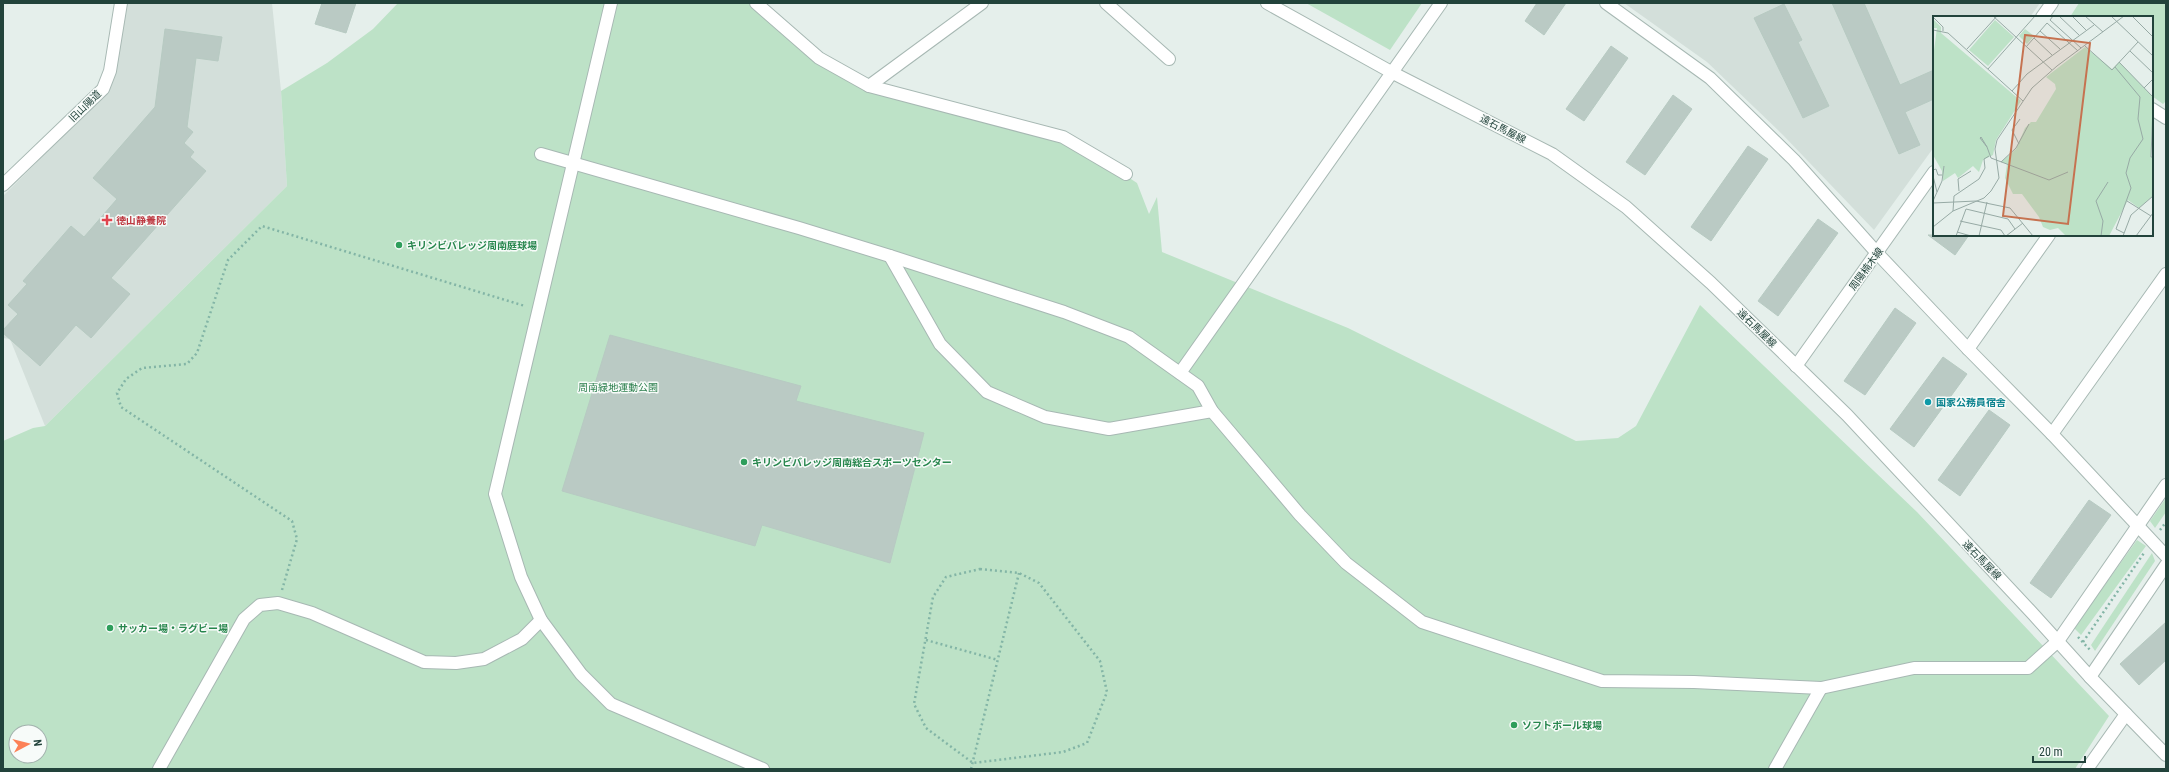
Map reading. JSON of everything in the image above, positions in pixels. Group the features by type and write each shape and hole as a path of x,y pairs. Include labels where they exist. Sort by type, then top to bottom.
{"street":[{"name":"旧山陽道","path":"3,185 103,89 110,71 121,3"},
{"path":"610,3 537,309 495,494 521,577 541,620 581,674 611,704 763,769"},
{"path":"756,3 819,58 869,86 1063,137 1126,174"},
{"path":"869,86 982,3"},
{"path":"1106,3 1169,59"},
{"name":"遠石馬屋線","path":"1267,3 1393,73 1552,154 1626,207 1711,283 1847,415 2090,677 2166,755"},
{"path":"1180,373 1441,3"},
{"path":"1606,3 1710,78 1794,160 1877,253 1968,349 2052,434 2166,556"},
{"path":"2043,16 2052,3"},
{"path":"2153,110 2166,118"},
{"path":"541,154 890,256 1064,312 1129,337 1198,386 1212,411 1300,515 1346,563 1422,622 1602,681 1694,682 1821,688 1914,668 2028,668 2058,642 2137,525 2166,485"},
{"name":"周陽楠木線","path":"1796,366 1933,173"},
{"path":"1968,349 2048,236"},
{"path":"890,256 940,344 987,392 1045,417 1109,429 1212,411"},
{"path":"2052,434 2166,274"},
{"path":"2090,677 2166,565"},
{"path":"159,769 244,619 260,605 278,602 312,613 424,662 456,663 484,659 522,639 541,620"},
{"path":"1775,769 1821,688"},
{"path":"2087,769 2126,714"}],"path":[{"path":"278,602 297,539 292,520 121,407 117,393 126,379 142,368 187,364 197,353 228,260 262,226 537,309"},
{"path":"2083,642 2166,522"},
{"path":"980,570 1019,573 1039,583 1081,635 1100,661 1107,692 1087,743 1063,752 973,763 926,728 914,704 933,597 946,577 980,570"},
{"path":"971,769 1019,573"},
{"path":"926,640 998,660"}],"shaded area":[{"path":"119,3 272,3 281,91 287,186 45,426 10,339 3,338 3,196 109,90"},
{"path":"1624,3 2040,3 2031,16 1933,16 1933,148 1874,230 1783,135 1707,62"}],"green space":[{"name":"周南緑地運動公園","path":"398,3 756,3 859,81 1067,137 1137,183 1149,214 1157,197 1162,252 1348,328 1576,441 1618,438 1636,426 1700,305 1917,512 2109,716 2075,769 3,769 3,441 33,428 45,426 287,186 281,91 327,63 373,29"},
{"path":"1306,3 1422,3 1390,50"},
{"path":"2079,3 2166,3 2166,101 2163,104 2153,97 2153,16 2071,16"},
{"path":"2166,498 2166,512 2155,528 2150,521"},
{"path":"2137,540 2146,546 2081,635 2074,628"},
{"path":"2152,553 2155,561 2095,651 2091,645"}],"building":[{"path":"322,3 356,3 346,33 315,24"},
{"path":"1537,3 1566,3 1544,35 1525,21"},
{"path":"1832,3 1864,3 1900,85 1933,70 1933,99 1905,112 1920,145 1899,154"},
{"path":"1784,4 1802,40 1798,42 1829,106 1803,118 1754,18"},
{"path":"165,29 222,37 218,61 196,58 187,127 193,132 184,143 194,152 190,157 206,171 111,278 130,294 91,338 76,325 40,366 3,333 3,330 18,314 8,305 27,284 23,281 71,226 84,237 117,199 93,178 155,107"},
{"path":"1611,46 1628,58 1584,121 1566,109"},
{"path":"1673,95 1692,109 1645,175 1626,162"},
{"path":"1748,146 1768,159 1711,241 1691,227"},
{"path":"1818,219 1838,233 1778,316 1758,301"},
{"path":"1928,235 1968,236 1955,255"},
{"path":"1895,308 1916,323 1865,395 1844,381"},
{"name":"キリンビバレッジ周南総合スポーツセンター","path":"610,335 801,386 796,401 924,433 890,563 762,525 755,546 562,491"},
{"name":"国家公務員宿舎","path":"1943,357 1967,374 1914,447 1890,429"},
{"path":"1989,410 2010,425 1960,496 1938,480"},
{"path":"2089,500 2111,515 2051,598 2030,583"},
{"path":"2166,622 2166,660 2139,685 2120,664"}],"place":[{"name":"徳山静養院","path":"107,220"},
{"name":"キリンビバレッジ周南庭球場","path":"399,245"},
{"name":"国家公務員宿舎","path":"1928,402"},
{"name":"キリンビバレッジ周南総合スポーツセンター","path":"744,462"},
{"name":"サッカー場・ラグビー場","path":"110,628"},
{"name":"ソフトボール球場","path":"1514,725"}]}
